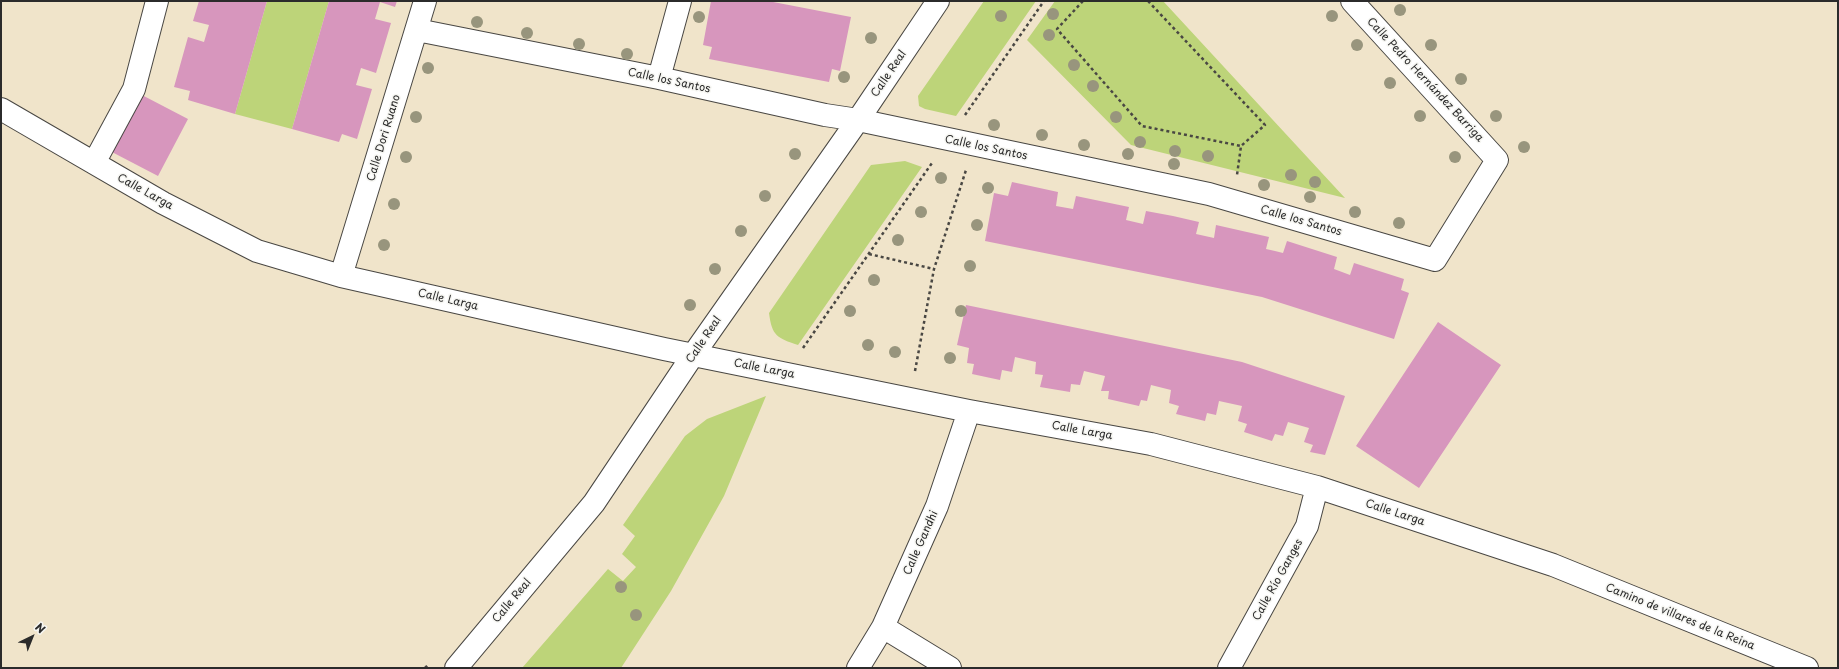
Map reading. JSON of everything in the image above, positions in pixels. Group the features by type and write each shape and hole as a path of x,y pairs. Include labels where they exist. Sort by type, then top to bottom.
{"street":[{"path":"94,163 134,89 157,1"},
{"name":"Calle Dori Ruano","path":"341,276 425,1"},
{"path":"659,78 680,1"},
{"name":"Calle Real","path":"456,668 594,503 693,355 858,120 938,1"},
{"name":"Calle Pedro Hernández Barriga","path":"1352,1 1498,160"},
{"name":"Calle los Santos","path":"417,30 659,78 825,115 858,120 1209,194 1435,260 1498,160"},
{"name":"Calle Larga","path":"1,109 163,202 257,251 341,276 693,355 969,411 1151,444 1317,488 1553,565"},
{"name":"Calle Gandhi","path":"858,668 883,627 937,506 969,411"},
{"name":"Calle Río Ganges","path":"1229,668 1307,526 1317,488"},
{"name":"Camino de villares de la Reina","path":"1553,565 1807,668"},
{"path":"883,627 950,668"}],"path":[{"path":"964,116 1044,1"},
{"path":"1083,1 1057,29 1142,126 1241,146"},
{"path":"1148,1 1264,125 1241,146 1236,177"},
{"path":"803,348 933,162"},
{"path":"915,371 934,269 966,169"},
{"path":"869,254 934,269"}],"green space":[{"path":"267,1 329,1 292,129 235,114"},
{"path":"984,1 1036,1 956,116 925,109 919,106 918,96"},
{"path":"1055,1 1163,1 1345,198 1131,145 1027,40"},
{"path":"905,161 922,167 798,345 780,338 772,327 769,313 871,165"},
{"path":"766,396 724,496 671,591 621,668 522,668 608,569 623,581 636,567 622,554 635,536 623,525 685,436 707,419"}],"building":[{"path":"199,1 267,1 235,114 188,100 190,91 174,87 188,37 204,42 209,25 193,21"},
{"path":"329,1 397,1 395,7 380,2 375,19 391,23 376,73 361,68 356,85 372,89 357,139 342,134 339,142 292,129"},
{"path":"711,1 768,1 851,17 840,71 832,69 829,82 709,59 712,47 703,45"},
{"path":"140,94 188,119 158,176 110,151"},
{"path":"1012,182 1058,192 1056,206 1073,209 1076,196 1129,207 1126,220 1143,224 1146,211 1199,222 1196,234 1214,238 1216,225 1269,237 1266,249 1283,253 1287,241 1337,257 1334,269 1350,275 1354,263 1404,279 1401,290 1409,293 1394,339 1262,297 985,241 994,193 1008,196"},
{"path":"966,305 1242,362 1345,396 1325,455 1310,452 1313,445 1304,442 1309,428 1288,422 1283,436 1275,434 1272,441 1244,432 1247,424 1238,421 1242,406 1219,401 1216,415 1207,413 1205,421 1176,414 1179,406 1169,403 1171,390 1151,385 1147,401 1141,400 1139,406 1108,399 1109,391 1101,391 1105,376 1084,371 1080,385 1071,384 1070,392 1040,387 1043,375 1035,374 1036,362 1015,357 1012,372 1002,370 1000,380 972,374 974,364 967,363 969,348 957,345"},
{"path":"1438,322 1501,365 1419,488 1356,446"}]}
